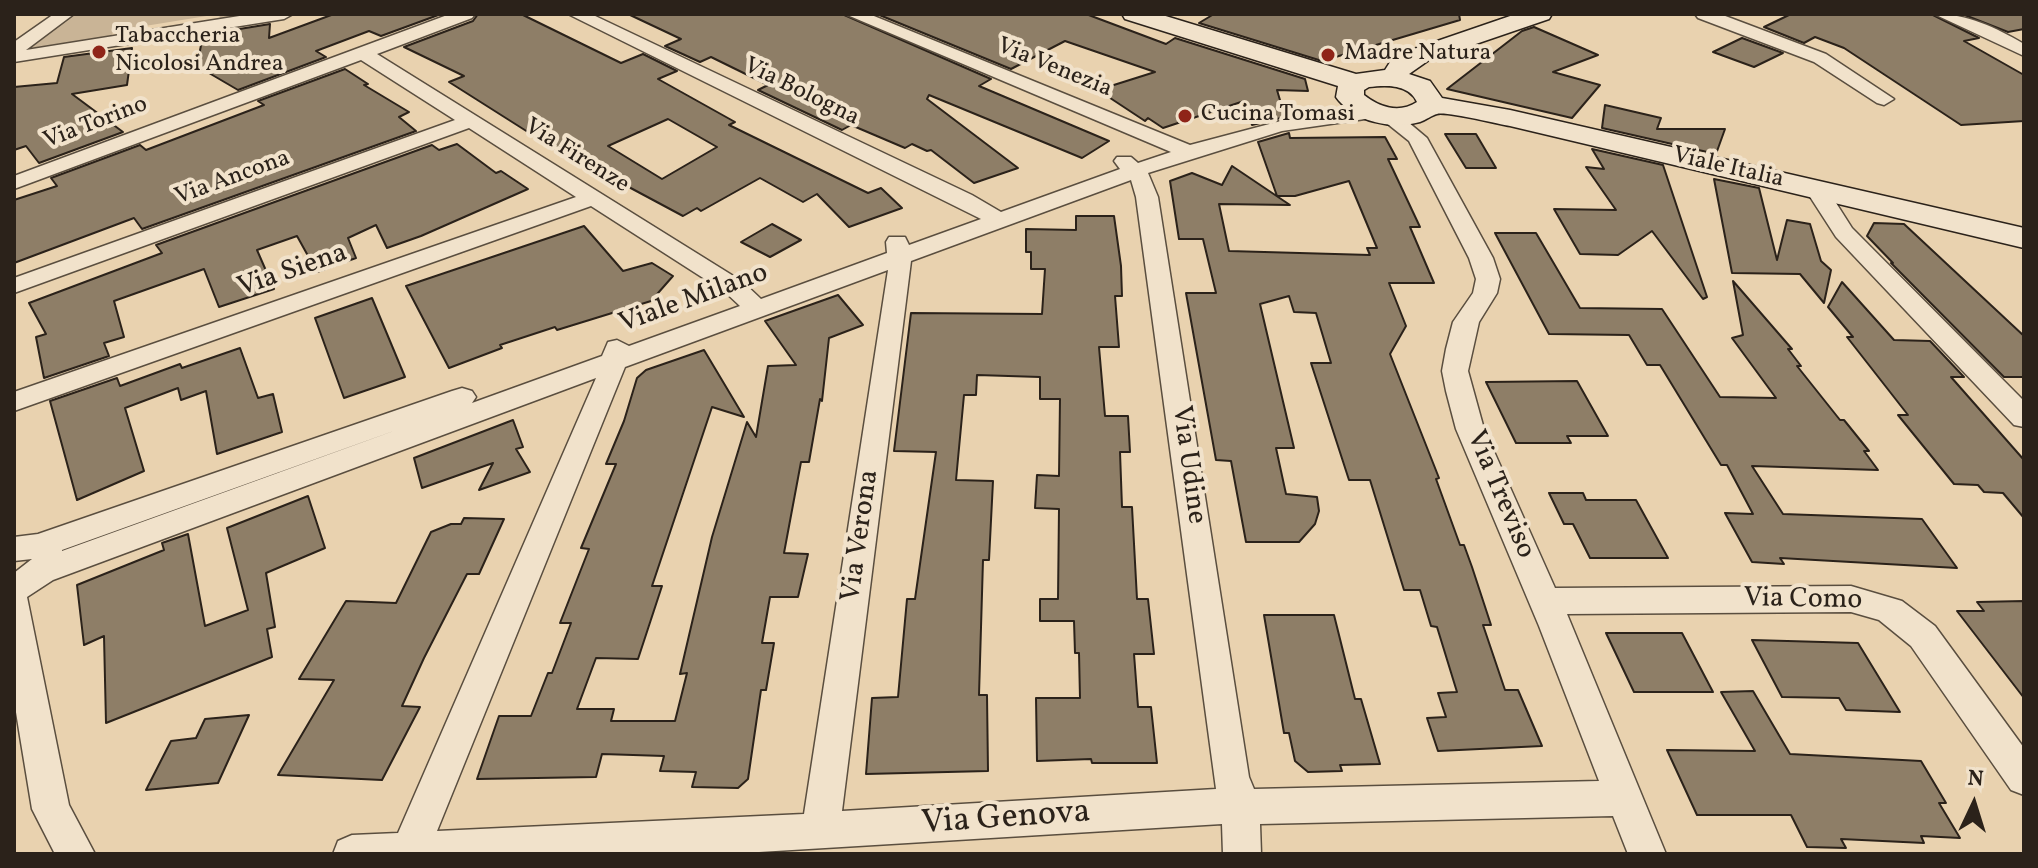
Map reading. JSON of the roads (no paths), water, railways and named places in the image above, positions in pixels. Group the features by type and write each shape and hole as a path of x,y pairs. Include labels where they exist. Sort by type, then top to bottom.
{"main road":[{"path":"1393,79 1401,65 1420,55 1540,14"},
{"name":"Viale Italia","path":"1150,15 1368,103 1422,119 1510,118 2024,238"},
{"name":"Viale Italia","path":"1368,103 1372,78 1393,79 1417,86 1431,97 1422,119"}],"street":[{"path":"14,50 65,14"},
{"path":"14,57 284,14"},
{"name":"Via Torino","path":"14,172 438,14"},
{"name":"Via Torino","path":"14,183 466,14"},
{"name":"Via Bologna","path":"577,14 991,216"},
{"name":"Via Venezia","path":"854,14 1182,149"},
{"path":"1704,14 1820,58 1884,99"},
{"path":"1943,14 1991,32 2024,51"},
{"name":"Via Firenze","path":"363,53 751,302"},
{"name":"Viale Milano","path":"14,589 32,555 1129,166 1182,149 1368,103"},
{"name":"Via Treviso","path":"1422,119 1432,166 1481,258 1488,279 1485,293 1466,322 1455,371 1470,429 1545,601 1647,854"},
{"name":"Via Ancona","path":"14,286 470,121"},
{"name":"Via Udine","path":"1129,166 1145,183 1240,854"},
{"path":"1816,189 1844,232 2024,418"},
{"name":"Via Siena","path":"14,402 593,198"},
{"name":"Via Verona","path":"820,831 900,270 898,250"},
{"path":"409,852 617,350"},
{"name":"Via Como","path":"1545,601 1851,599 1875,602 1905,617 1923,636 2024,778"},
{"path":"14,603 51,809 76,854"},
{"name":"Via Genova","path":"352,854 820,831 1233,797 1624,798"}],"place":[{"name":"Tabaccheria Nicolosi Andrea","path":"99,52"},
{"name":"Madre Natura","path":"1328,55"},
{"name":"Cucina Tomasi","path":"1185,116"}]}
